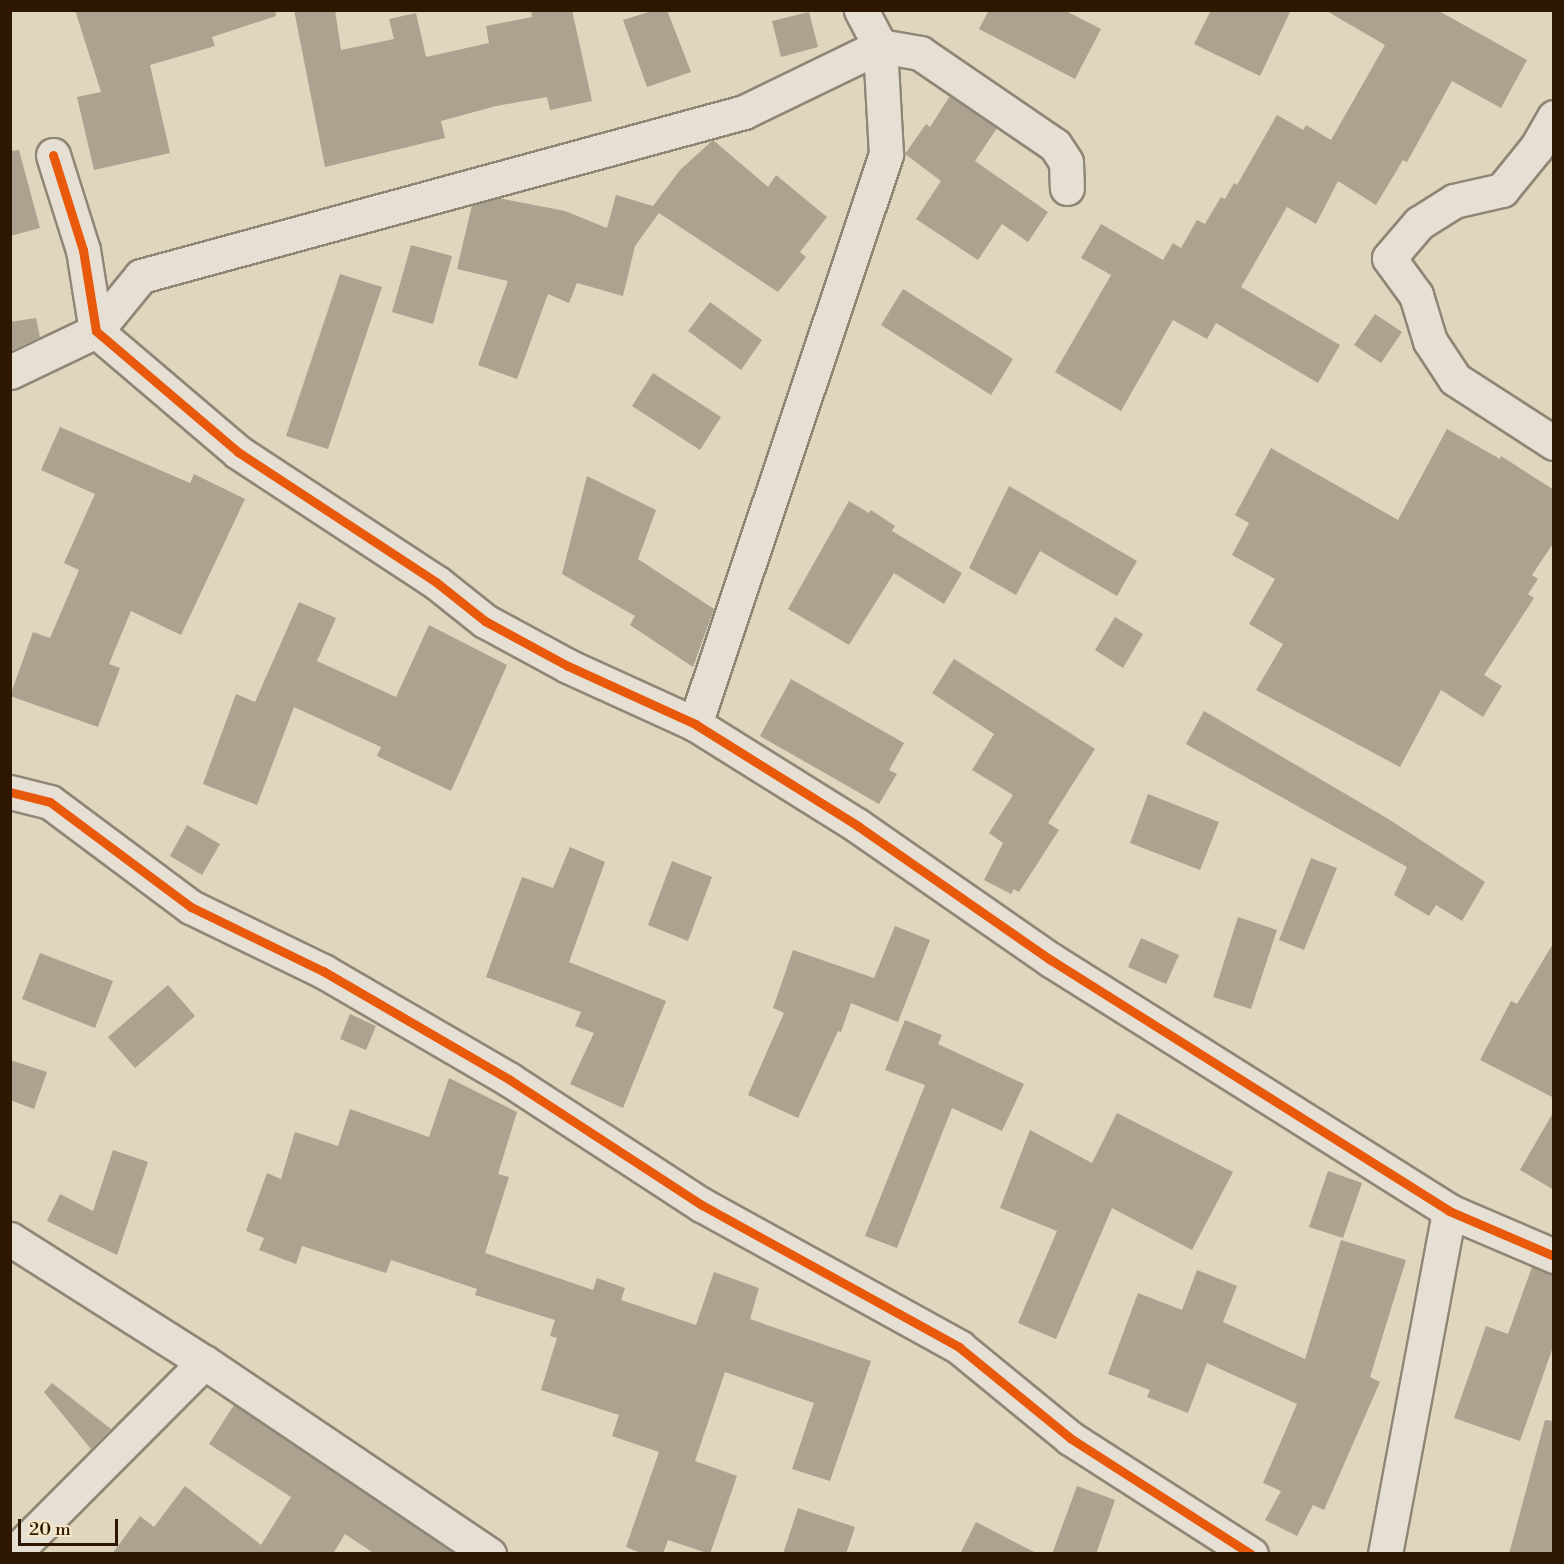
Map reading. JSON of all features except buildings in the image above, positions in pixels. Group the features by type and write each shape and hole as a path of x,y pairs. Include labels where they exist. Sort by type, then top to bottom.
{"street":[{"path":"695,724 886,154 880,46 861,10"},
{"path":"10,372 96,331 141,276 744,112 880,46 920,53 1054,145 1066,162 1067,188"},
{"path":"1554,117 1536,148 1502,190 1454,201 1419,223 1389,258 1416,295 1430,341 1455,379 1554,443"},
{"path":"53,155 83,250 96,331 238,452 436,582 485,621 568,666 695,724 858,826 1051,960 1449,1211 1554,1256"},
{"path":"10,792 50,802 191,907 323,971 510,1080 702,1205 958,1347 1070,1437 1251,1554"},
{"path":"1385,1554 1449,1211"},
{"path":"10,1239 204,1362 489,1554"},
{"path":"13,1554 204,1362"}],"cycle path":[{"path":"53,155 83,250 96,331 238,452 436,582 485,621 568,666 695,724 858,826 1051,960 1449,1211 1554,1256"},
{"path":"10,792 50,802 191,907 323,971 510,1080 702,1205 959,1347 1070,1438 1251,1554"}]}
